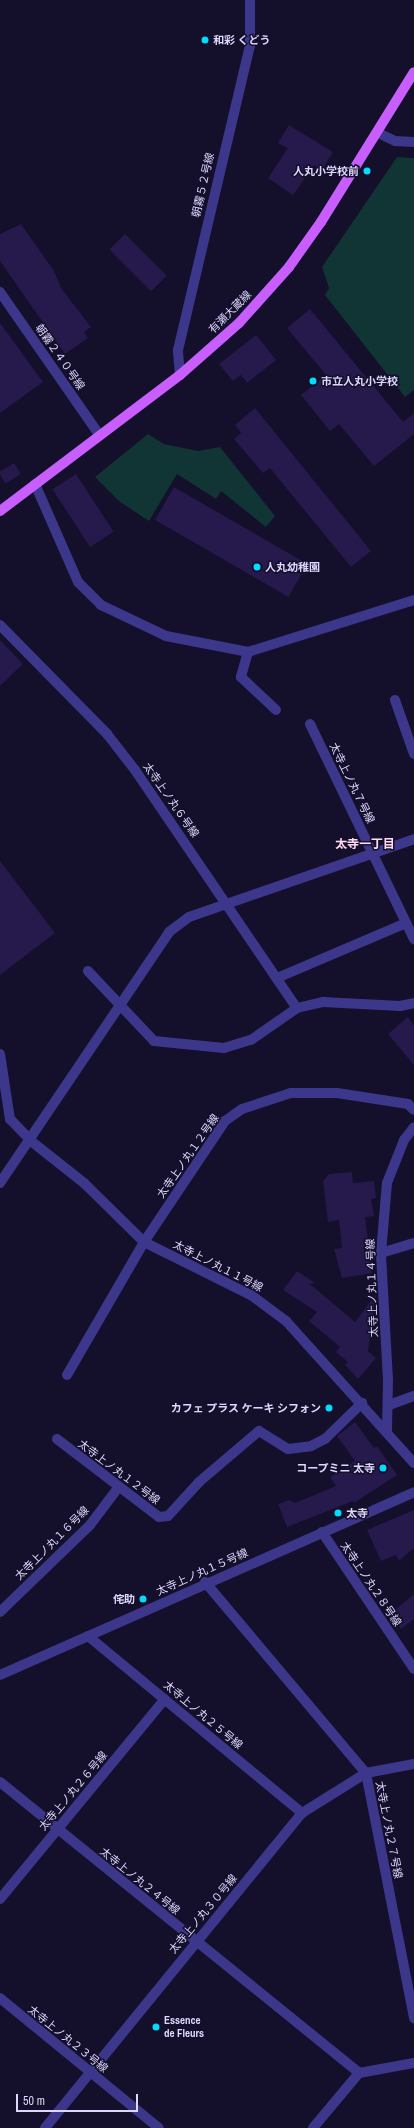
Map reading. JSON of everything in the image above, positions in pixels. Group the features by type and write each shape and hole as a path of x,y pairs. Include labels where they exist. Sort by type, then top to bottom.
{"main road":[{"name":"有瀬大蔵線","path":"0,511 180,374 239,322 289,267 378,133 414,72"}],"street":[{"name":"朝霧５２号線","path":"180,374 178,350 250,46 250,0"},
{"path":"378,133 395,141 414,142"},
{"name":"朝霧２４０号線","path":"0,292 100,436"},
{"path":"36,484 78,582 101,605 166,636 248,652 414,600"},
{"name":"太寺上ノ丸６号線","path":"0,625 112,740 228,902 297,1008"},
{"path":"248,652 241,677 276,710"},
{"path":"395,700 414,754"},
{"name":"太寺上ノ丸７号線","path":"310,724 414,939"},
{"path":"0,1183 31,1141 169,932 189,917 228,902 414,839"},
{"path":"277,978 406,923"},
{"path":"88,971 120,1007 154,1041 224,1048 251,1040 297,1008 323,1002 400,1006 414,1003"},
{"name":"太寺上ノ丸１１号線","path":"0,1054 10,1119 31,1141 84,1182 144,1242 251,1295 286,1321 362,1402 414,1463"},
{"name":"太寺上ノ丸１２号線","path":"67,1375 144,1242 224,1121 242,1109 291,1093 337,1093 408,1104 414,1110"},
{"name":"太寺上ノ丸１４号線","path":"387,1431 389,1405 380,1253 387,1183 404,1140 414,1127"},
{"path":"380,1253 414,1243"},
{"path":"389,1405 414,1396"},
{"name":"太寺上ノ丸１２号線","path":"57,1439 118,1488 159,1517 168,1516 199,1482 259,1431 288,1449 311,1446 325,1439 362,1402"},
{"name":"太寺上ノ丸１６号線","path":"0,1612 90,1526 118,1488"},
{"name":"太寺上ノ丸１５号線","path":"0,1675 205,1582 414,1492"},
{"name":"太寺上ノ丸２８号線","path":"322,1532 414,1669"},
{"name":"太寺上ノ丸２７号線","path":"205,1582 366,1773 414,2018"},
{"name":"太寺上ノ丸２５号線","path":"88,1636 302,1813"},
{"name":"太寺上ノ丸２６号線","path":"0,1899 165,1699"},
{"name":"太寺上ノ丸３０号線","path":"45,2128 89,2071 302,1813 366,1773 414,1764"},
{"name":"太寺上ノ丸２４号線","path":"0,1782 195,1942 316,2036 359,2073"},
{"name":"太寺上ノ丸２３号線","path":"0,1998 159,2128"},
{"path":"314,2128 359,2073 414,2063"}],"green space":[{"path":"397,157 414,158 414,390 405,397 325,295 329,288 322,267"},
{"path":"148,434 164,444 198,451 220,447 275,516 266,527 221,491 216,499 177,474 149,521 120,502 95,477"}],"building":[{"path":"289,125 333,152 322,170 314,165 293,195 268,178 288,148 278,143"},
{"path":"21,224 54,271 61,288 91,327 84,332 88,338 65,354 0,261 0,234"},
{"path":"125,234 167,276 151,291 109,250"},
{"path":"310,309 403,422 414,413 414,434 374,466 339,424 330,431 301,395 326,375 287,328"},
{"path":"0,323 43,382 0,413"},
{"path":"256,335 276,360 247,383 241,375 233,381 219,364"},
{"path":"255,408 371,551 351,567 270,468 263,473 234,439 241,433 235,425"},
{"path":"14,463 21,474 6,484 0,475 0,472"},
{"path":"76,474 114,532 90,547 53,489"},
{"path":"174,487 307,564 288,597 155,520"},
{"path":"0,640 23,664 0,686"},
{"path":"0,861 55,933 0,975"},
{"path":"408,1017 414,1025 414,1065 388,1034"},
{"path":"352,1172 353,1183 374,1181 376,1198 371,1199 374,1216 365,1217 372,1273 342,1278 334,1249 342,1248 339,1220 328,1222 323,1181 329,1174"},
{"path":"297,1271 315,1283 310,1284 355,1322 376,1294 368,1351 376,1358 358,1379 345,1365 348,1362 336,1352 340,1347 309,1321 317,1312 283,1290"},
{"path":"355,1422 374,1448 377,1446 397,1475 354,1503 353,1501 287,1527 278,1504 289,1500 295,1503 336,1486 330,1477 355,1461 337,1436"},
{"path":"414,1510 414,1548 399,1561 396,1555 381,1561 367,1530"},
{"path":"414,1594 414,1619 401,1629 389,1615"}],"place":[{"name":"和彩 くどう","path":"205,40"},
{"name":"人丸小学校前","path":"367,171"},
{"name":"市立人丸小学校","path":"313,381"},
{"name":"人丸幼稚園","path":"257,567"},
{"name":"カフェ プラス ケーキ シフォン","path":"329,1408"},
{"name":"コープミニ 太寺","path":"383,1468"},
{"name":"太寺","path":"338,1513"},
{"name":"侘助","path":"143,1599"},
{"name":"Essence de Fleurs","path":"156,2027"}],"district":[{"name":"太寺一丁目","path":"365,845"}]}
